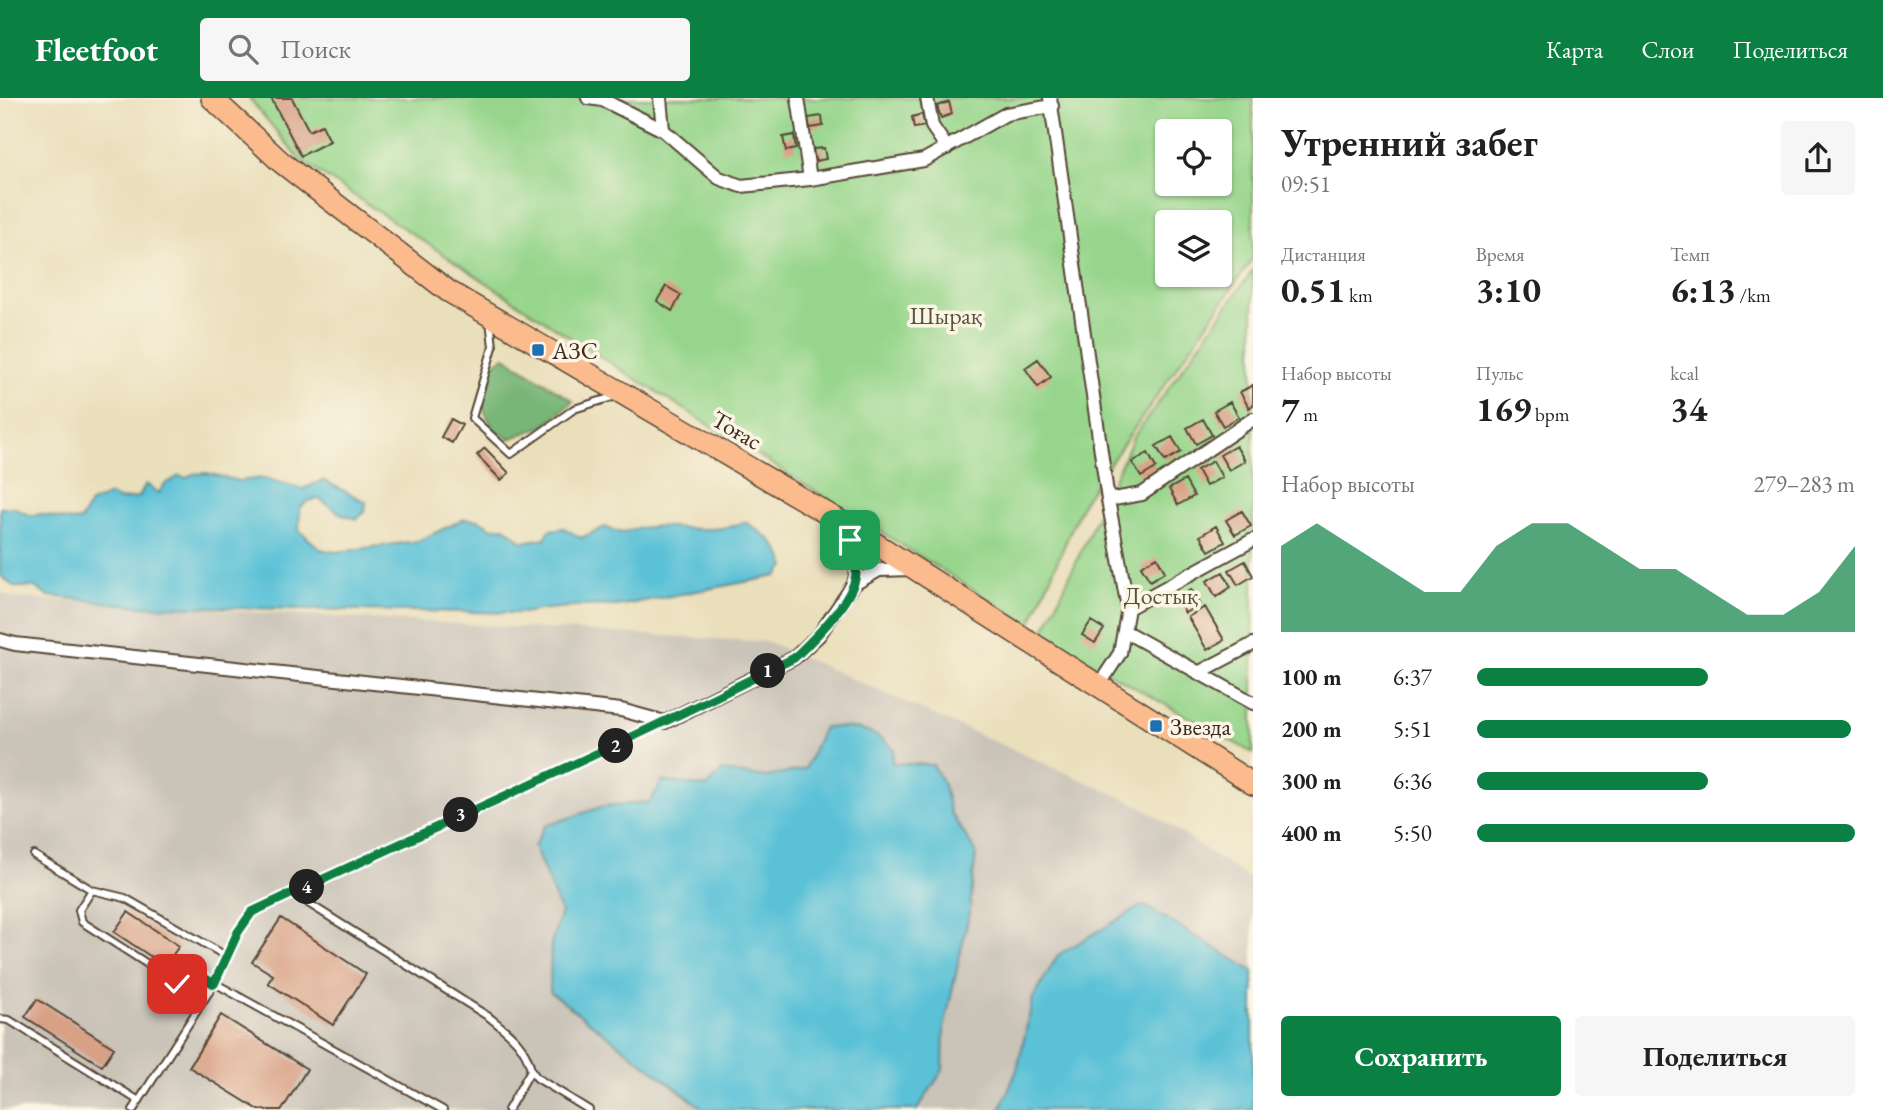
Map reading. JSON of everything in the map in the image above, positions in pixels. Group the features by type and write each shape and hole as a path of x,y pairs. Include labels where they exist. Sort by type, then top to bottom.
{"highway":[{"name":"Тоғас","path":"212,98 281,162 448,291 843,523 1253,784"}],"street":[{"path":"588,98 603,100 663,130 719,178 741,186 810,179 923,160 1006,114 1051,102 1108,500 1128,608 1126,632 1120,653 1099,685"},
{"path":"660,98 663,130"},
{"path":"798,98 810,179"},
{"path":"927,98 932,126 947,148"},
{"path":"1108,500 1142,494 1253,419"},
{"path":"0,639 15,644 621,710 664,722 794,658 819,635 854,584 857,571 843,523"},
{"path":"1128,608 1253,540"},
{"path":"854,584 879,570 915,569"},
{"path":"1126,632 1253,704"},
{"path":"1198,673 1253,644"}],"lane":[{"path":"489,315 493,347 472,418 511,454 574,409 624,394"},
{"path":"133,1110 214,984 226,956 252,912 664,722"},
{"path":"33,855 92,890 125,898 226,956"},
{"path":"92,890 79,910 82,922 177,984 193,971 443,1110"},
{"path":"300,890 308,903 489,1017 513,1036 528,1055 531,1070 537,1078 589,1110"},
{"path":"0,1020 9,1020 139,1101"},
{"path":"508,1110 531,1070"}],"shaded area":[{"path":"0,593 14,598 768,642 1139,805 1253,881 1253,1110 0,1110"}],"green space":[{"name":"Шырақ","path":"249,98 1253,98 1253,258 1083,502 1030,625 583,346 300,160"},
{"name":"Достық","path":"1253,270 1253,753 1042,636 1133,438"},
{"path":"505,357 573,401 544,426 509,439 493,428 480,402 486,383 491,382 489,373 496,362"}],"water":[{"path":"207,473 239,481 264,478 303,489 323,480 366,502 365,512 357,519 343,515 319,499 308,501 300,508 299,530 320,549 336,552 418,541 464,519 479,520 492,528 505,527 523,542 545,538 550,530 564,528 581,538 605,527 622,533 651,527 712,529 745,522 775,545 785,566 777,576 617,606 570,606 522,613 140,606 47,596 35,587 14,587 0,575 0,508 13,507 31,516 40,514 71,521 81,520 90,503 110,495 120,500 139,497 146,484 159,493 164,485 179,476 187,478 192,474"},
{"path":"824,727 854,728 878,737 894,749 892,763 933,765 944,785 950,812 976,852 970,909 944,1028 943,1070 917,1110 705,1110 550,992 551,944 561,912 534,846 545,826 604,806 650,802 662,781 707,787 722,771 767,777 805,769"},
{"path":"1143,905 1253,971 1253,1110 1000,1110 1017,1070 1033,998 1058,955"}],"building":[{"path":"271,98 292,98 309,131 322,125 330,141 301,156"},
{"path":"949,102 952,114 941,118 937,106"},
{"path":"922,114 925,126 914,128 912,117"},
{"path":"822,116 823,126 810,128 808,118"},
{"path":"794,135 796,149 786,151 783,137"},
{"path":"824,148 826,159 815,161 813,149"},
{"path":"666,286 681,295 672,311 657,301"},
{"path":"1038,359 1051,377 1038,387 1025,368"},
{"path":"1253,385 1253,405 1249,408 1240,392"},
{"path":"1230,402 1239,417 1223,426 1214,411"},
{"path":"451,419 462,425 452,443 441,437"},
{"path":"1203,419 1212,435 1196,444 1187,428"},
{"path":"1172,437 1181,452 1165,461 1156,446"},
{"path":"1236,446 1245,461 1229,470 1220,455"},
{"path":"485,448 509,473 501,480 477,455"},
{"path":"1148,453 1156,468 1141,477 1132,462"},
{"path":"1213,461 1222,477 1206,486 1197,470"},
{"path":"1185,480 1194,496 1178,505 1169,489"},
{"path":"1242,511 1251,526 1235,535 1226,520"},
{"path":"1216,526 1225,542 1209,551 1200,536"},
{"path":"1157,557 1165,572 1150,581 1141,566"},
{"path":"1245,561 1253,576 1238,585 1229,570"},
{"path":"1223,572 1231,587 1216,597 1207,581"},
{"path":"1191,589 1200,604 1185,613 1176,598"},
{"path":"1205,607 1224,640 1207,650 1188,617"},
{"path":"1091,621 1104,629 1095,643 1082,635"},
{"path":"128,912 179,946 165,966 114,932"},
{"path":"281,918 366,974 333,1025 268,983 273,975 252,962"},
{"path":"37,999 114,1048 102,1066 25,1017"},
{"path":"221,1015 307,1069 282,1110 259,1110 189,1067"}],"place":[{"name":"АЗС","path":"538,350"},
{"name":"Звезда","path":"1156,726"}],"route":[{"path":"177,984 193,971 214,984 238,932 252,912 479,806 563,771 794,658 819,635 854,584 857,571 850,540"}]}
